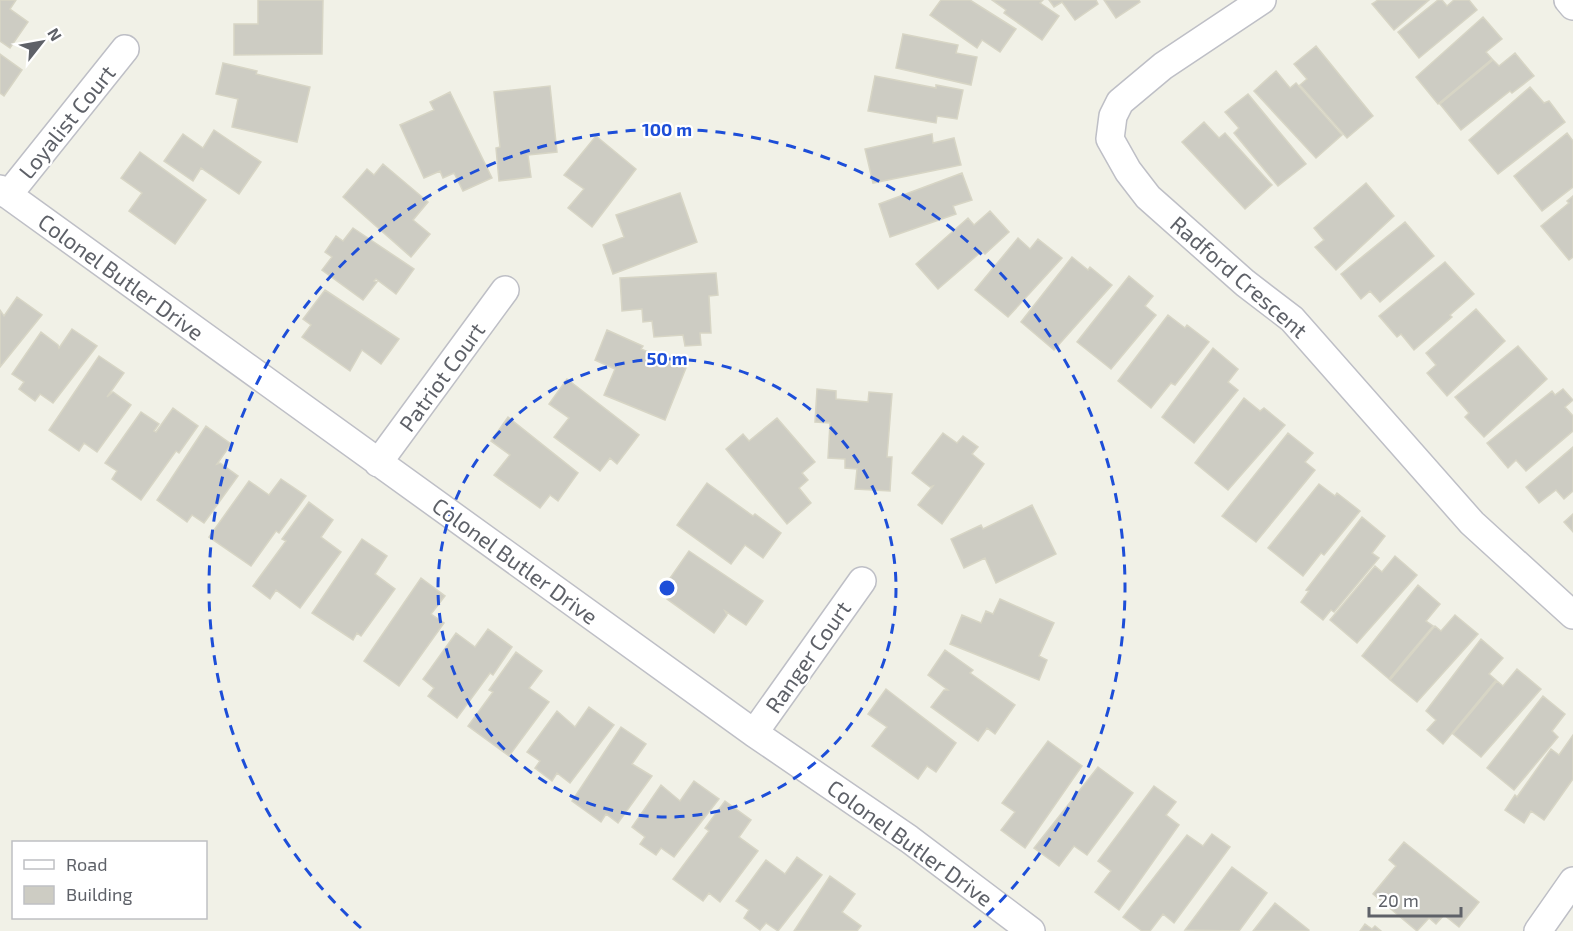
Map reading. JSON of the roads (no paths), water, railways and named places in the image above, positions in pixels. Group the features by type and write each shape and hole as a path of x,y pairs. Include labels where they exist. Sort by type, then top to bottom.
{"street":[{"name":"Radford Crescent","path":"1262,0 1163,66 1120,102 1113,117 1110,139 1148,197 1245,283 1292,319 1472,523 1573,615"},
{"path":"1568,0 1573,6"},
{"name":"Loyalist Court","path":"4,192 125,49"},
{"name":"Colonel Butler Drive","path":"4,192 754,733 909,839 1031,931"},
{"name":"Patriot Court","path":"378,463 505,290"},
{"name":"Ranger Court","path":"754,733 862,581"},
{"path":"1538,931 1573,881"}]}
